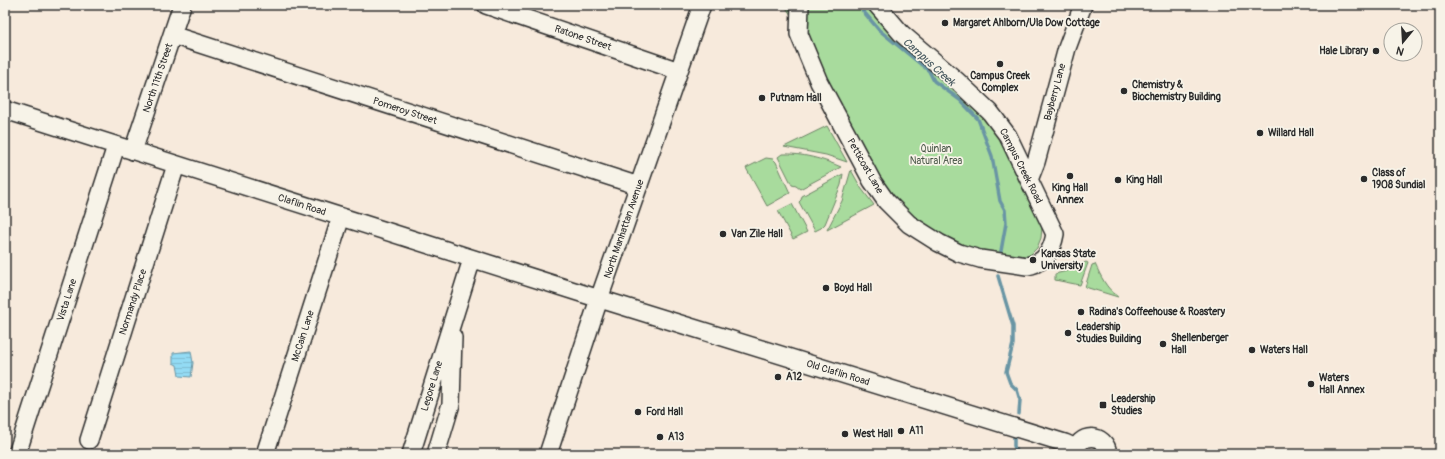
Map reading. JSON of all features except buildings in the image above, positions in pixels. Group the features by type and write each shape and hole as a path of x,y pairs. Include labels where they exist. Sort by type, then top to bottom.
{"street":[{"name":"North 11th Street","path":"133,151 182,5"},
{"name":"Ratone Street","path":"486,5 679,71"},
{"name":"North Manhattan Avenue","path":"548,454 599,299 702,5"},
{"name":"Petticoat Lane","path":"800,5 800,34 819,82 872,181 886,201 909,224 939,243 959,253 980,259 1027,266 1033,265 1048,255"},
{"name":"Campus Creek Road","path":"878,5 883,13 901,33 956,80 990,112 1008,136 1055,234 1053,246 1048,255"},
{"name":"Bayberry Lane","path":"1029,180 1036,162 1067,48 1083,5"},
{"name":"Pomeroy Street","path":"172,35 639,186"},
{"name":"Claflin Road","path":"5,110 599,299"},
{"name":"Vista Lane","path":"17,454 116,146"},
{"name":"Normandy Place","path":"89,440 176,165"},
{"name":"McCain Lane","path":"265,454 341,217"},
{"name":"Legore Lane","path":"411,454 472,259"},
{"name":"Old Claflin Road","path":"599,299 1065,443 1076,451"},
{"name":"Legore Lane","path":"436,454 451,404 453,319"},
{"path":"1076,451 1082,440 1095,437 1104,442 1108,454"}],"green space":[{"name":"Quinlan Natural Area","path":"784,5 872,5 983,115 999,137 1022,182 1042,228 1041,238 1037,248 1031,254 1022,259 969,250 922,227 888,194 796,22"},
{"path":"827,126 847,162 826,155 784,147"},
{"path":"782,154 797,154 812,157 841,167 800,189 792,185 778,157"},
{"path":"766,158 773,159 776,162 790,193 767,206 746,168"},
{"path":"851,170 861,188 874,205 827,230 842,201"},
{"path":"843,174 841,185 825,224 815,231 799,202 802,196"},
{"path":"792,204 807,232 793,239 778,211"},
{"path":"1086,262 1088,263 1080,285 1055,280 1055,274 1067,271"},
{"path":"1095,264 1107,286 1118,297 1085,287 1092,265"}],"water":[{"path":"191,351 193,363 191,377 179,376 177,365 173,363 173,353"}],"waterway":[{"name":"Campus Creek","path":"858,5 879,30 929,71 934,81 960,100 978,119 992,156 1000,201 1005,210 1006,223 1001,251"},
{"name":"Campus Creek","path":"998,276 1013,326 1013,344 1006,372 1010,383 1017,390 1020,400 1019,414"},
{"name":"Campus Creek","path":"1014,435 1014,446 1017,454"}],"place":[{"name":"Margaret Ahlborn/Ula Dow Cottage","path":"945,23"},
{"name":"Hale Library","path":"1376,51"},
{"name":"Campus Creek Complex","path":"1000,64"},
{"name":"Chemistry & Biochemistry Building","path":"1124,91"},
{"name":"Putnam Hall","path":"762,98"},
{"name":"Willard Hall","path":"1260,133"},
{"name":"King Hall Annex","path":"1070,176"},
{"name":"Class of 1908 Sundial","path":"1364,179"},
{"name":"King Hall","path":"1118,180"},
{"name":"Van Zile Hall","path":"723,234"},
{"name":"Kansas State University","path":"1033,260"},
{"name":"Boyd Hall","path":"826,288"},
{"name":"Radina's Coffeehouse & Roastery","path":"1081,312"},
{"name":"Leadership Studies Building","path":"1068,333"},
{"name":"Shellenberger Hall","path":"1163,344"},
{"name":"Waters Hall","path":"1252,350"},
{"name":"A12","path":"778,377"},
{"name":"Waters Hall Annex","path":"1311,384"},
{"name":"Leadership Studies","path":"1103,405"},
{"name":"Ford Hall","path":"638,412"},
{"name":"A11","path":"901,431"},
{"name":"West Hall","path":"845,434"},
{"name":"A13","path":"660,437"}]}
